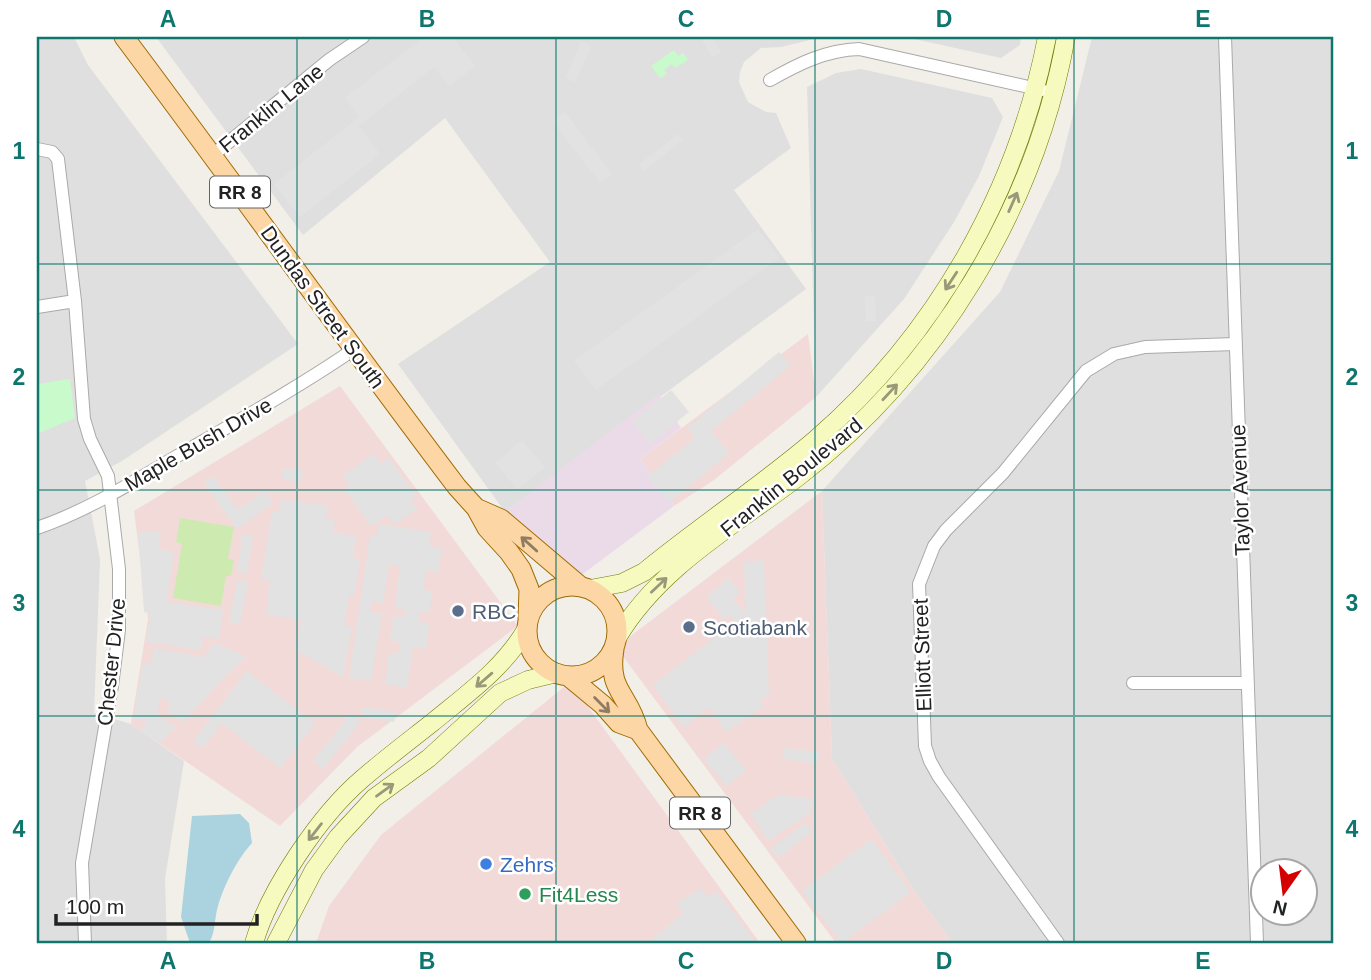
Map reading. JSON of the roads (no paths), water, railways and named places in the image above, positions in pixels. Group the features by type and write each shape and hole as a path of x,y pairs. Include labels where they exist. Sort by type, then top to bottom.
{"main road":[{"name":"Dundas Street South","path":"124,37 213,155 353,350 476,508 487,528 509,552 525,576 530,603 528,623"},
{"name":"Franklin Boulevard","path":"616,643 635,610 659,584 718,535 800,476 827,453 887,396 915,364 968,288 997,237 1022,183 1045,90 1046,37"},
{"name":"Franklin Boulevard","path":"585,587 622,583 644,572 816,439 842,416 888,366 934,307 976,239 1045,90 1066,37"},
{"name":"Dundas Street South","path":"476,508 501,519 585,587"},
{"path":"254,943 283,881 307,842 360,780 498,668 518,644 537,602 552,590 561,587 585,587 600,595 615,614 616,643 600,666 579,676 562,675 528,680 500,693 429,758 374,798 338,837 314,870 276,943"},
{"path":"528,623 527,637 534,656 548,669 562,675"},
{"name":"RR 8","path":"616,643 612,671 614,682 633,710 638,730 796,943"},
{"name":"RR 8","path":"562,675 603,705 619,723 638,730"}],"street":[{"name":"Franklin Lane","path":"213,155 363,37"},
{"name":"Taylor Avenue","path":"1224,37 1258,943"},
{"path":"770,80 802,62 839,51 859,49 1045,90"},
{"name":"Chester Drive","path":"37,149 52,152 58,159 75,302 84,419 90,439 108,476 119,569 119,630 82,863 85,943"},
{"path":"37,307 75,302"},
{"name":"Elliott Street","path":"1058,943 930,761 925,746 919,601 923,570 934,546 946,530 1003,473 1086,370 1114,354 1145,347 1235,344"},
{"name":"Maple Bush Drive","path":"37,528 110,495 235,423 353,350"},
{"path":"1133,683 1248,683"}],"water":[{"path":"240,814 249,823 252,843 224,889 209,943 190,943 181,917 192,816"}],"place":[{"name":"RBC","path":"458,611"},
{"name":"Scotiabank","path":"689,627"},
{"name":"Zehrs","path":"486,864"},
{"name":"Fit4Less","path":"525,894"}]}
